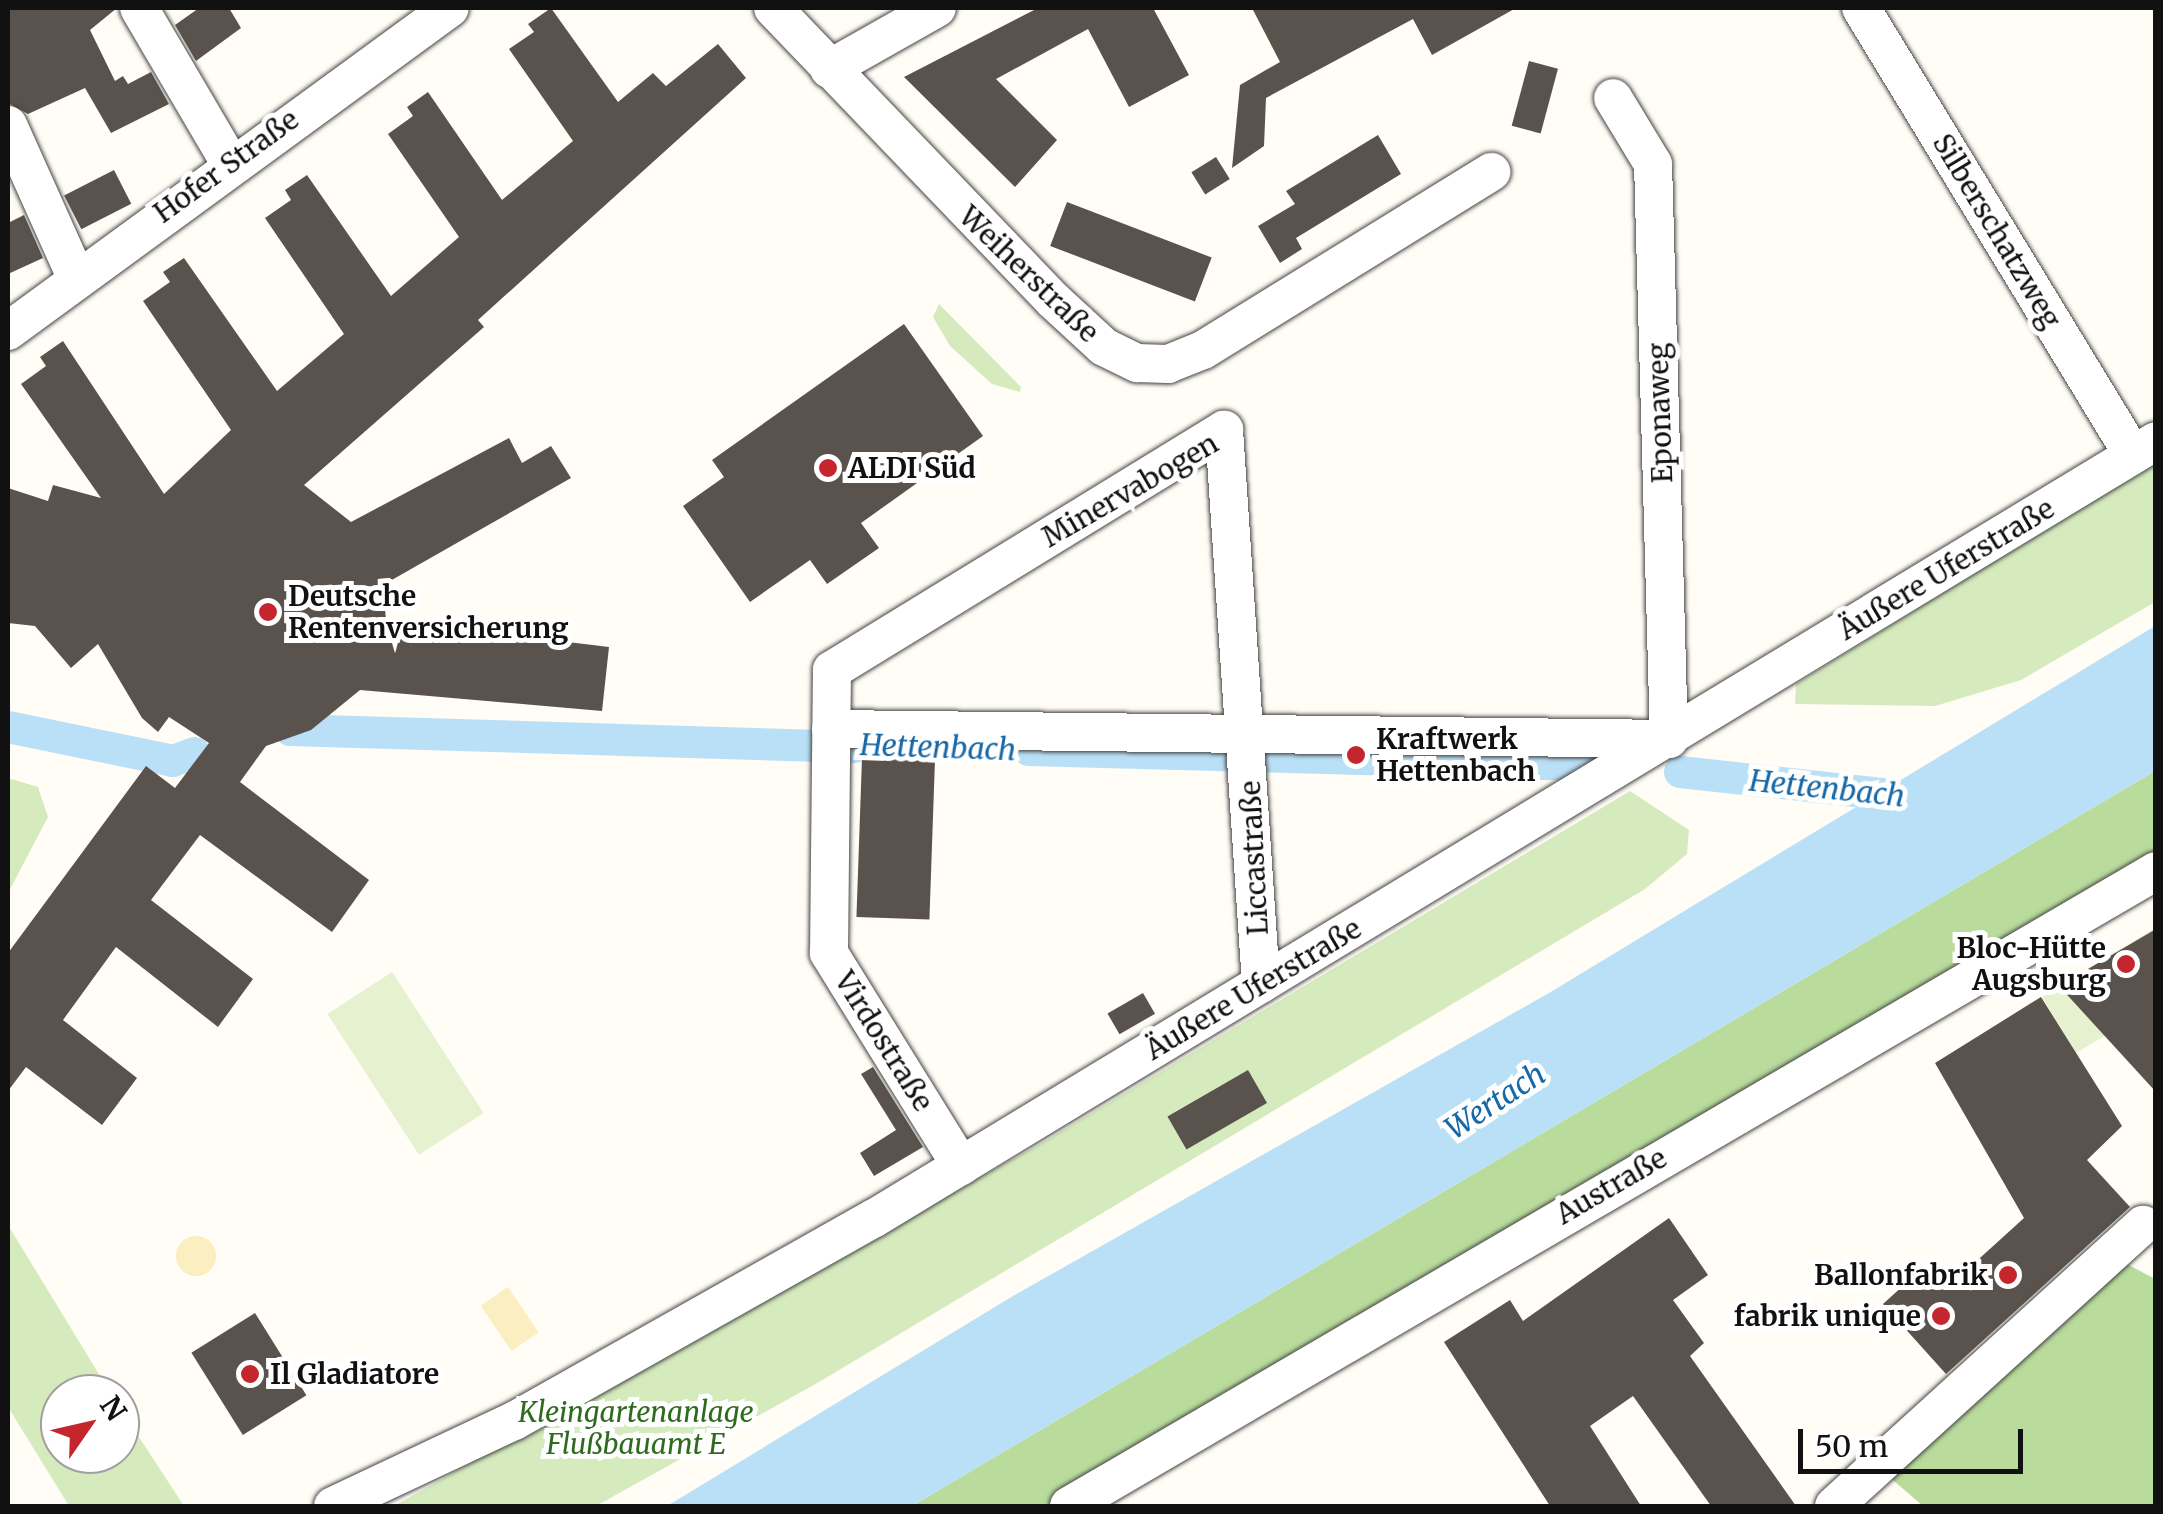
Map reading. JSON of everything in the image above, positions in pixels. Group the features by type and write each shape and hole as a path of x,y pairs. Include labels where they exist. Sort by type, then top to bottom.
{"street":[{"path":"139,8 230,162"},
{"name":"Weiherstraße","path":"773,8 1078,324 1124,360 1152,366 1203,350 1491,172"},
{"path":"829,68 937,8"},
{"name":"Silberschatzweg","path":"1861,8 2144,448"},
{"name":"Hofer Straße","path":"8,331 76,275 432,12"},
{"name":"Eponaweg","path":"1613,98 1653,164 1669,739"},
{"path":"8,125 76,275"},
{"name":"Minervabogen","path":"831,729 832,670 1224,430 1246,733"},
{"name":"Äußere Uferstraße","path":"334,1506 514,1421 961,1166 2144,448"},
{"path":"831,729 1669,739"},
{"name":"Virdostraße","path":"831,729 830,953 961,1166"},
{"name":"Liccastraße","path":"1246,733 1261,984"},
{"name":"Austraße","path":"1069,1506 2156,871"},
{"path":"1834,1506 2143,1225"}],"green space":[{"path":"939,304 1021,387 1020,392 992,384 950,346 933,317"},
{"path":"2155,461 2155,602 2021,680 1935,706 1795,704 1796,684"},
{"path":"2155,771 2155,856 1045,1506 912,1506"},
{"path":"8,778 38,787 48,817 8,893"},
{"name":"Kleingartenanlage Flußbauamt E","path":"1630,791 1689,830 1687,854 1645,889 819,1382 596,1506 394,1506 1040,1144"},
{"name":"Bloc-Hütte Augsburg","path":"2155,928 2155,1006 2076,1053 2042,997"},
{"path":"392,972 483,1113 419,1155 327,1014"},
{"path":"8,1225 99,1374 40,1374 40,1459 8,1407"},
{"path":"2123,1262 2155,1279 2155,1506 1923,1506 1887,1475"},
{"path":"140,1439 184,1506 69,1506 49,1474 140,1474"}],"sand":[{"path":"196,1236 210,1242 216,1256 210,1270 196,1276 182,1270 176,1256 182,1242"},
{"path":"508,1287 539,1333 511,1351 481,1305"}],"water":[{"name":"Wertach","path":"2155,626 2155,771 912,1506 667,1506 1013,1296 1549,993"}],"building":[{"path":"8,8 117,8 90,30 115,81 123,76 128,84 151,72 169,104 111,133 85,88 28,114 8,103"},
{"path":"199,8 229,8 241,28 196,61 175,25"},
{"path":"551,8 618,102 653,73 666,86 718,44 746,78 478,320 484,327 304,485 351,522 509,438 522,463 551,446 571,478 383,585 386,620 609,647 602,711 360,690 311,730 266,746 240,782 369,880 332,932 200,835 151,900 253,979 218,1027 116,947 63,1020 137,1078 102,1125 26,1067 8,1091 8,953 146,766 175,788 209,743 169,717 158,732 142,718 98,644 71,668 35,626 8,623 8,488 48,501 53,485 101,498 21,384 46,366 40,357 63,341 164,494 231,430 143,301 170,282 163,272 184,258 277,391 344,334 265,218 291,200 285,190 307,175 391,296 459,237 388,134 413,116 407,107 428,92 502,200 573,141 509,49 534,32 528,24"},
{"path":"1038,8 1153,8 1189,75 1129,107 1088,29 996,79 1057,140 1015,187 904,77"},
{"path":"1252,8 1516,8 1432,55 1413,19 1266,98 1264,146 1232,168 1240,85 1280,62"},
{"path":"1529,61 1558,69 1541,133 1512,126"},
{"path":"1378,135 1401,174 1296,238 1302,249 1280,263 1258,226 1295,204 1286,191"},
{"path":"1216,157 1230,179 1205,194 1191,172"},
{"path":"114,170 131,204 81,229 64,195"},
{"path":"1067,202 1212,258 1195,301 1050,246"},
{"path":"24,215 43,258 8,274 8,223"},
{"name":"ALDI Süd","path":"904,324 983,436 861,523 879,548 827,584 810,560 750,602 683,506 724,477 712,460"},
{"path":"862,758 935,761 929,919 856,917"},
{"name":"Bloc-Hütte Augsburg","path":"2156,929 2156,1092 2059,986"},
{"path":"1143,993 1155,1014 1119,1034 1107,1014"},
{"path":"2041,997 2122,1126 2087,1160 2130,1207 1946,1374 1883,1304 1927,1264 1948,1287 2024,1218 1935,1063"},
{"path":"873,1067 923,1147 874,1176 860,1153 896,1130 861,1074"},
{"path":"1248,1070 1267,1103 1186,1149 1167,1116"},
{"path":"1669,1218 1708,1275 1673,1300 1704,1343 1690,1356 1796,1506 1711,1506 1633,1396 1590,1426 1641,1506 1550,1506 1444,1342 1510,1300 1523,1321"},
{"name":"Il Gladiatore","path":"255,1313 306,1395 243,1435 191,1353"}],"waterway":[{"name":"Hettenbach","path":"8,727 173,761 195,753"},
{"name":"Hettenbach","path":"290,730 855,747"},
{"name":"Hettenbach","path":"1029,750 1585,765"},
{"name":"Hettenbach","path":"1680,772 1919,798"}],"place":[{"name":"ALDI Süd","path":"828,468"},
{"name":"Deutsche Rentenversicherung","path":"268,612"},
{"name":"Kraftwerk Hettenbach","path":"1356,755"},
{"name":"Bloc-Hütte Augsburg","path":"2126,964"},
{"name":"Ballonfabrik","path":"2008,1275"},
{"name":"fabrik unique","path":"1941,1316"},
{"name":"Il Gladiatore","path":"250,1374"}]}
